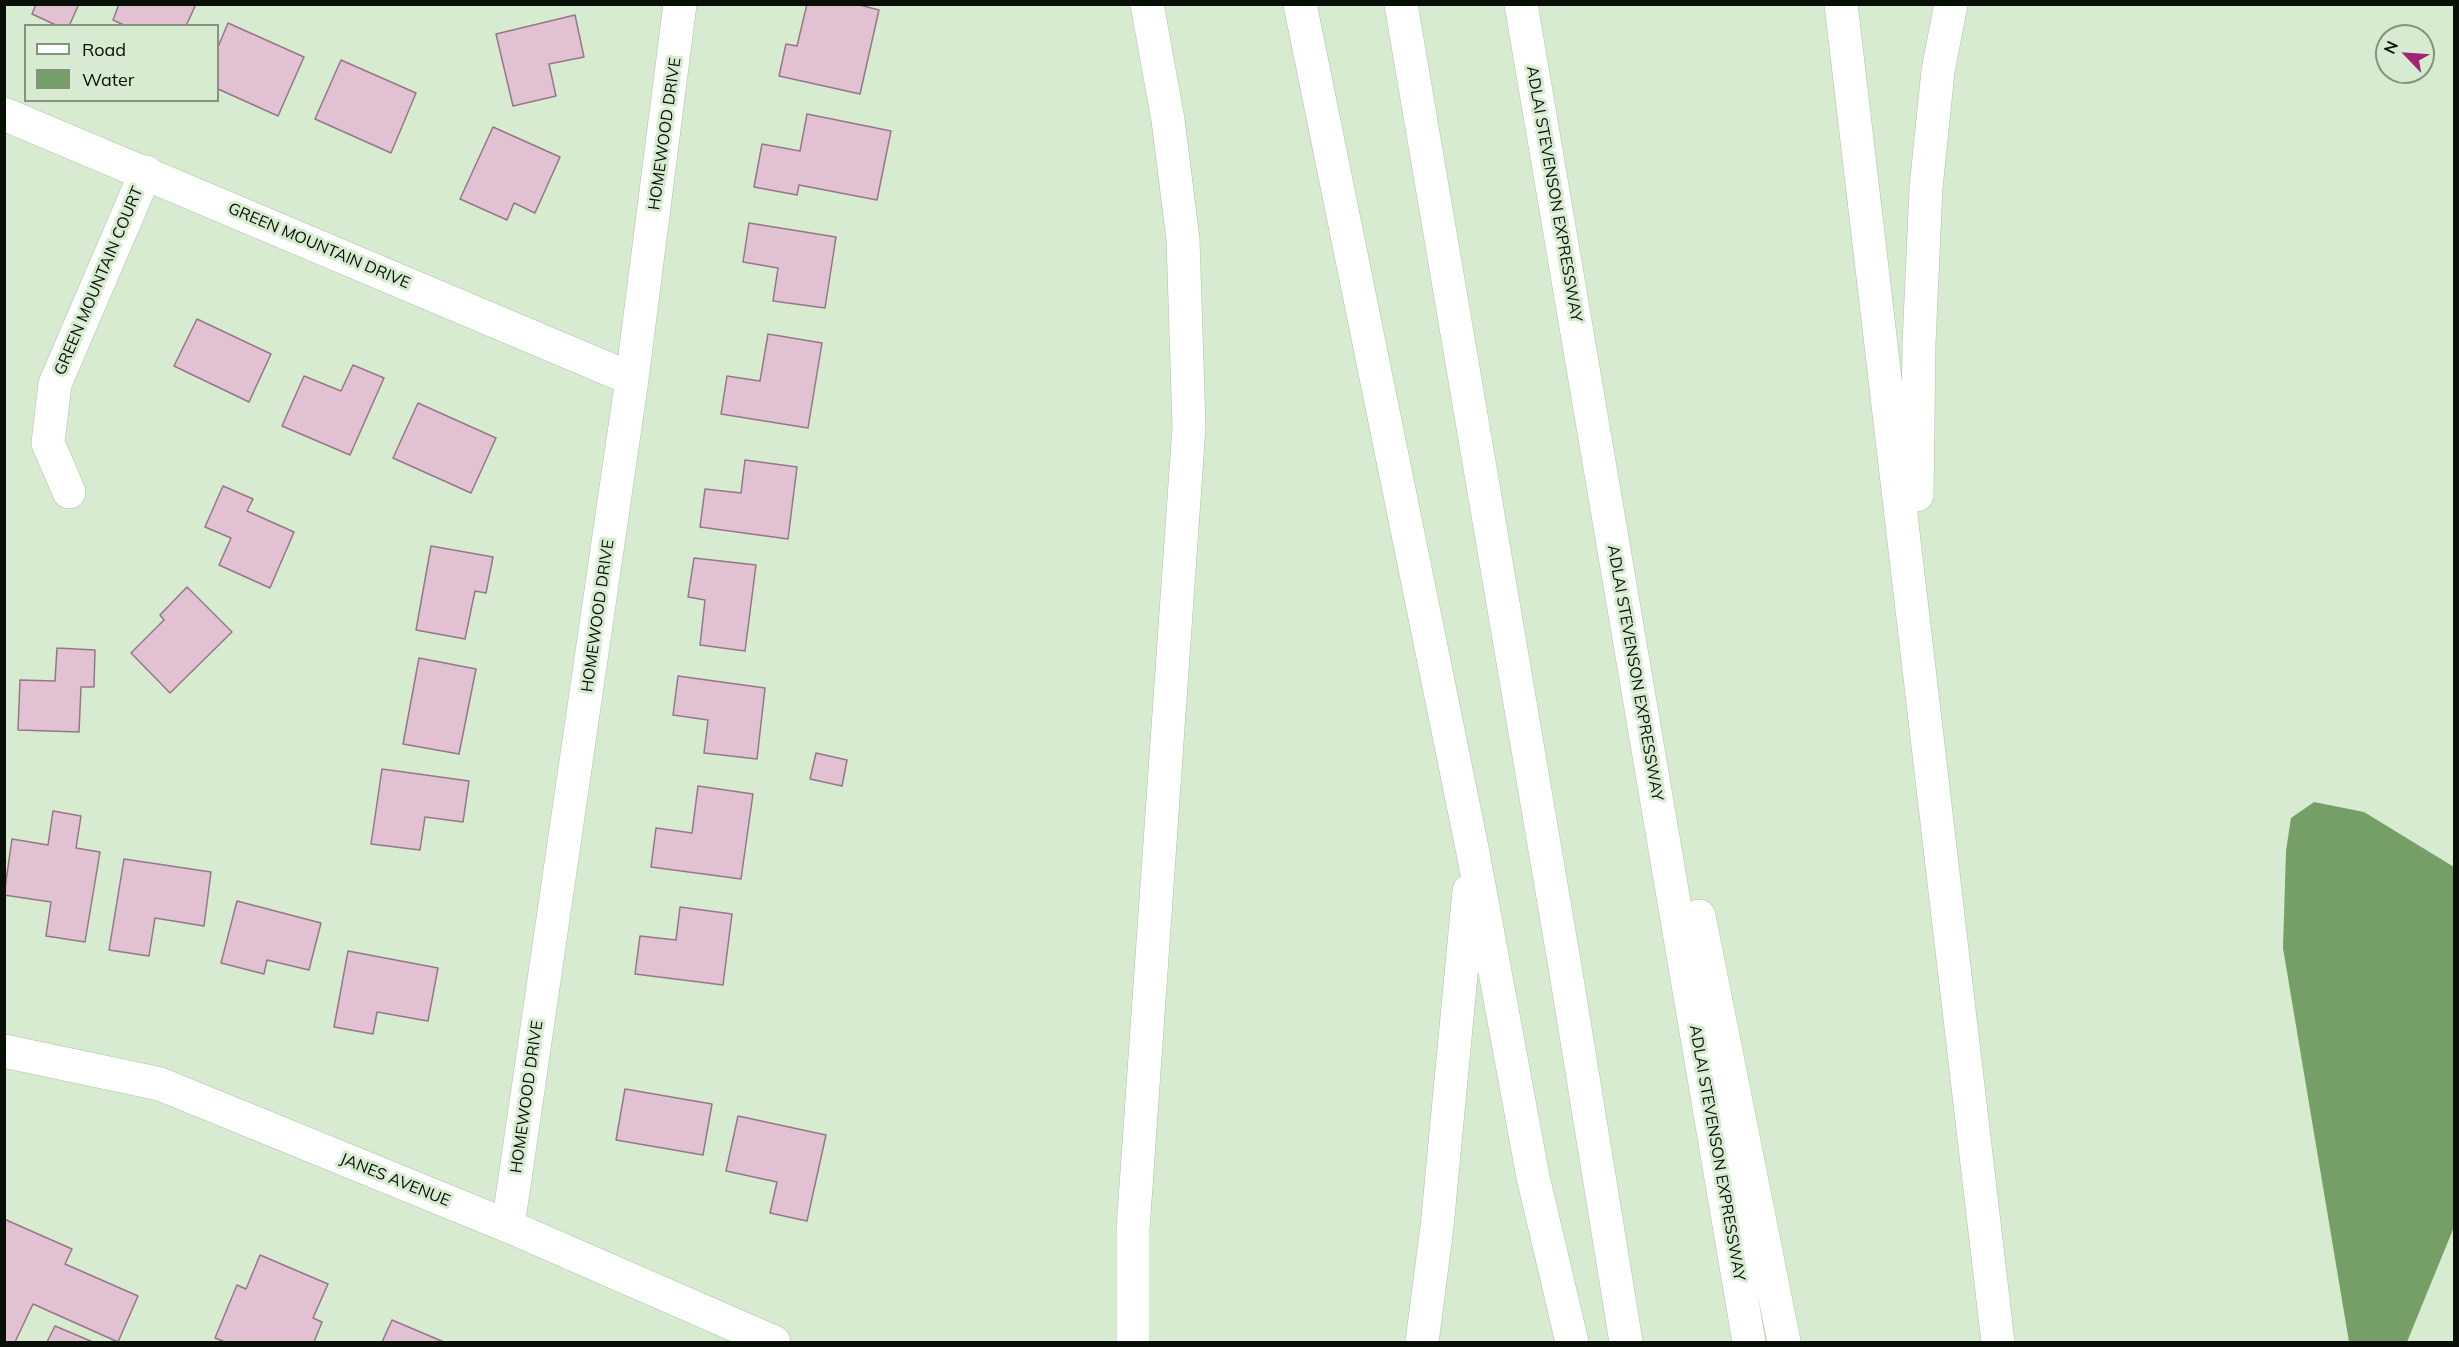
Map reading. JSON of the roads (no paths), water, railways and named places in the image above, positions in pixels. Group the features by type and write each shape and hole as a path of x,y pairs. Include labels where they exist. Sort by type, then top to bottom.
{"main road":[{"name":"HOMEWOOD DRIVE","path":"508,1226 632,379 680,4"},
{"path":"1133,1342 1133,1229 1189,427 1183,239 1168,120 1147,4"},
{"path":"1300,4 1473,853 1533,1177 1572,1342"},
{"path":"1401,4 1566,973 1626,1342"},
{"name":"ADLAI STEVENSON EXPRESSWAY","path":"1521,4 1749,1342"},
{"path":"1841,4 1998,1342"},
{"path":"1915,626 1919,343 1926,188 1938,71 1952,4"},
{"name":"GREEN MOUNTAIN DRIVE","path":"4,114 632,379"},
{"path":"1548,161 1784,1342"},
{"name":"GREEN MOUNTAIN COURT","path":"69,492 48,443 55,384 146,172"},
{"path":"1422,1342 1437,1227 1473,853"},
{"name":"JANES AVENUE","path":"4,1051 160,1084 508,1226 774,1342"}],"water":[{"path":"2314,802 2364,812 2454,867 2454,1227 2407,1342 2349,1342 2283,948 2286,851 2291,818"}]}
